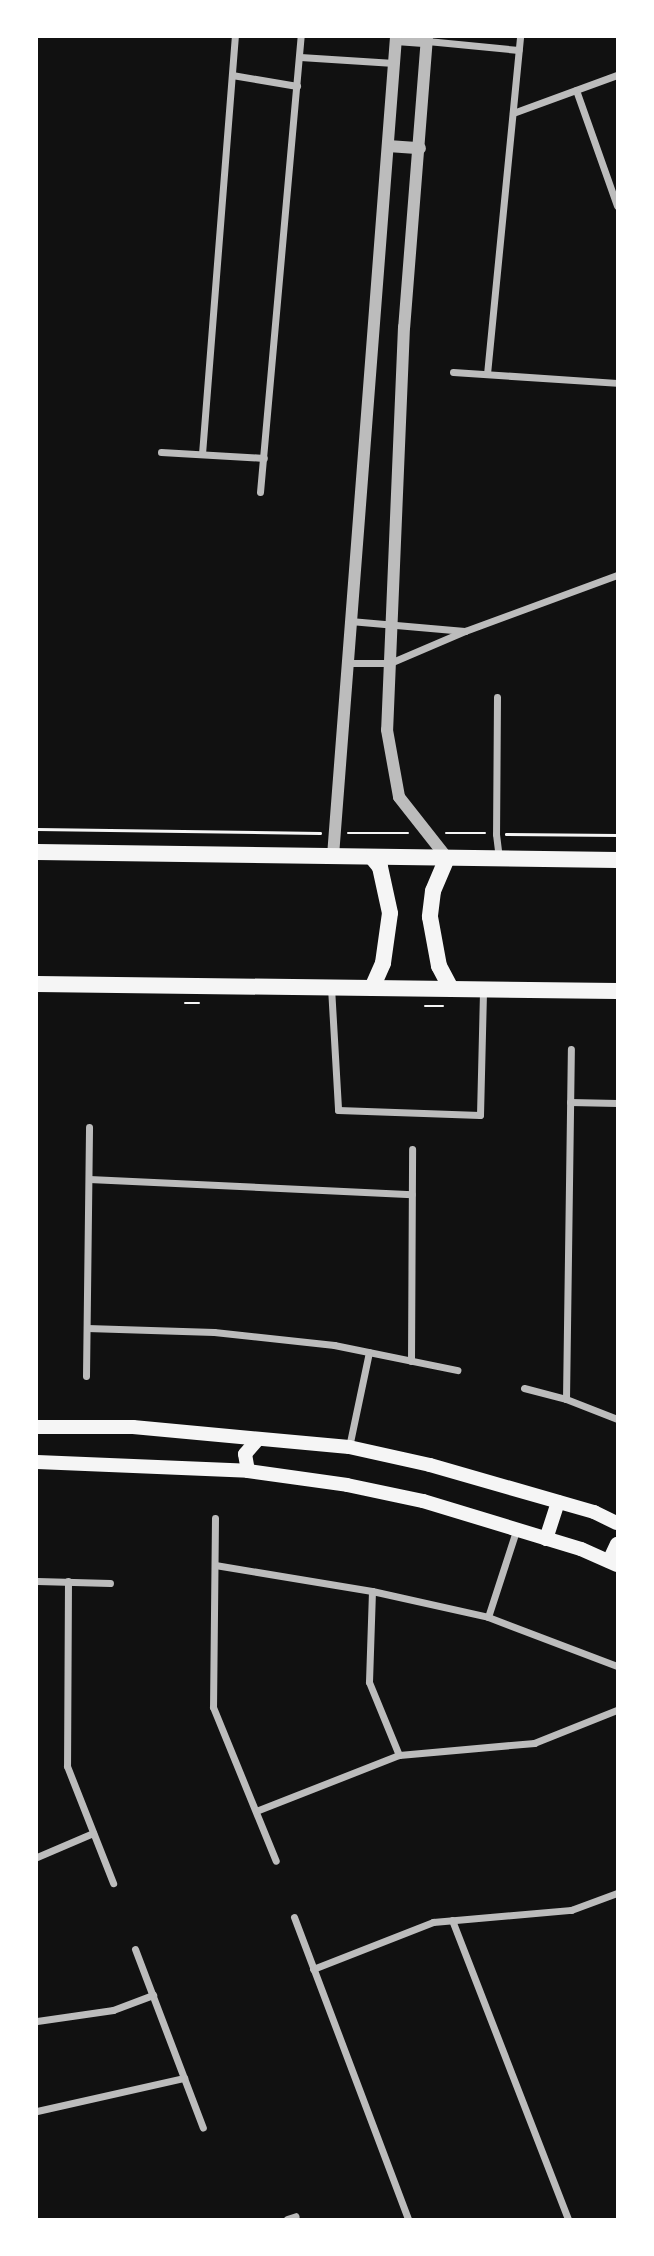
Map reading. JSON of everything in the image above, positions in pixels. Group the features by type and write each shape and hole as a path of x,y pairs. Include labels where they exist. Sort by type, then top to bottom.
{"main road":[{"path":"37,852 617,860"},
{"path":"372,857 383,876 390,914 383,963 372,988"},
{"path":"447,858 433,891 430,917 439,966 451,989"},
{"path":"37,984 617,991"},
{"path":"37,1427 133,1427 349,1447 430,1465 594,1512 617,1524"},
{"path":"248,1471 245,1454 258,1439"},
{"path":"37,1462 248,1471 347,1485 424,1502 613,1563 617,1544"},
{"path":"545,1539 558,1502"}],"street":[{"path":"202,454 235,37"},
{"path":"260,492 301,37"},
{"path":"487,374 520,37"},
{"path":"333,856 396,38 519,50"},
{"path":"427,39 404,327 387,730 399,797 447,858"},
{"path":"300,57 394,63"},
{"path":"232,75 297,86"},
{"path":"513,113 617,75"},
{"path":"576,90 617,206"},
{"path":"388,146 420,148"},
{"path":"453,372 617,383"},
{"path":"161,452 264,458"},
{"path":"347,663 390,663 465,631 617,575"},
{"path":"350,621 465,631"},
{"path":"497,697 496,834 499,859"},
{"path":"331,987 338,1110 480,1115 483,989"},
{"path":"566,1399 571,1049"},
{"path":"570,1102 617,1103"},
{"path":"86,1376 89,1127"},
{"path":"411,1361 412,1149"},
{"path":"89,1179 412,1194"},
{"path":"87,1328 214,1332 369,1352 457,1370"},
{"path":"349,1447 369,1352"},
{"path":"524,1388 566,1399 617,1419"},
{"path":"215,1518 213,1707 276,1861"},
{"path":"488,1617 516,1531"},
{"path":"215,1565 372,1591 488,1617 617,1666"},
{"path":"37,1581 110,1583"},
{"path":"68,1581 67,1766 113,1883"},
{"path":"372,1591 369,1682 399,1755"},
{"path":"256,1811 399,1755 534,1743 617,1710"},
{"path":"37,1857 93,1833"},
{"path":"313,1969 433,1922 571,1910 617,1893"},
{"path":"293,1917 408,2219"},
{"path":"452,1920 568,2219"},
{"path":"135,1949 203,2128"},
{"path":"37,2021 113,2010 153,1995"},
{"path":"37,2111 184,2078"},
{"path":"287,2219 296,2216"}],"path":[{"path":"37,828 617,835"}]}
